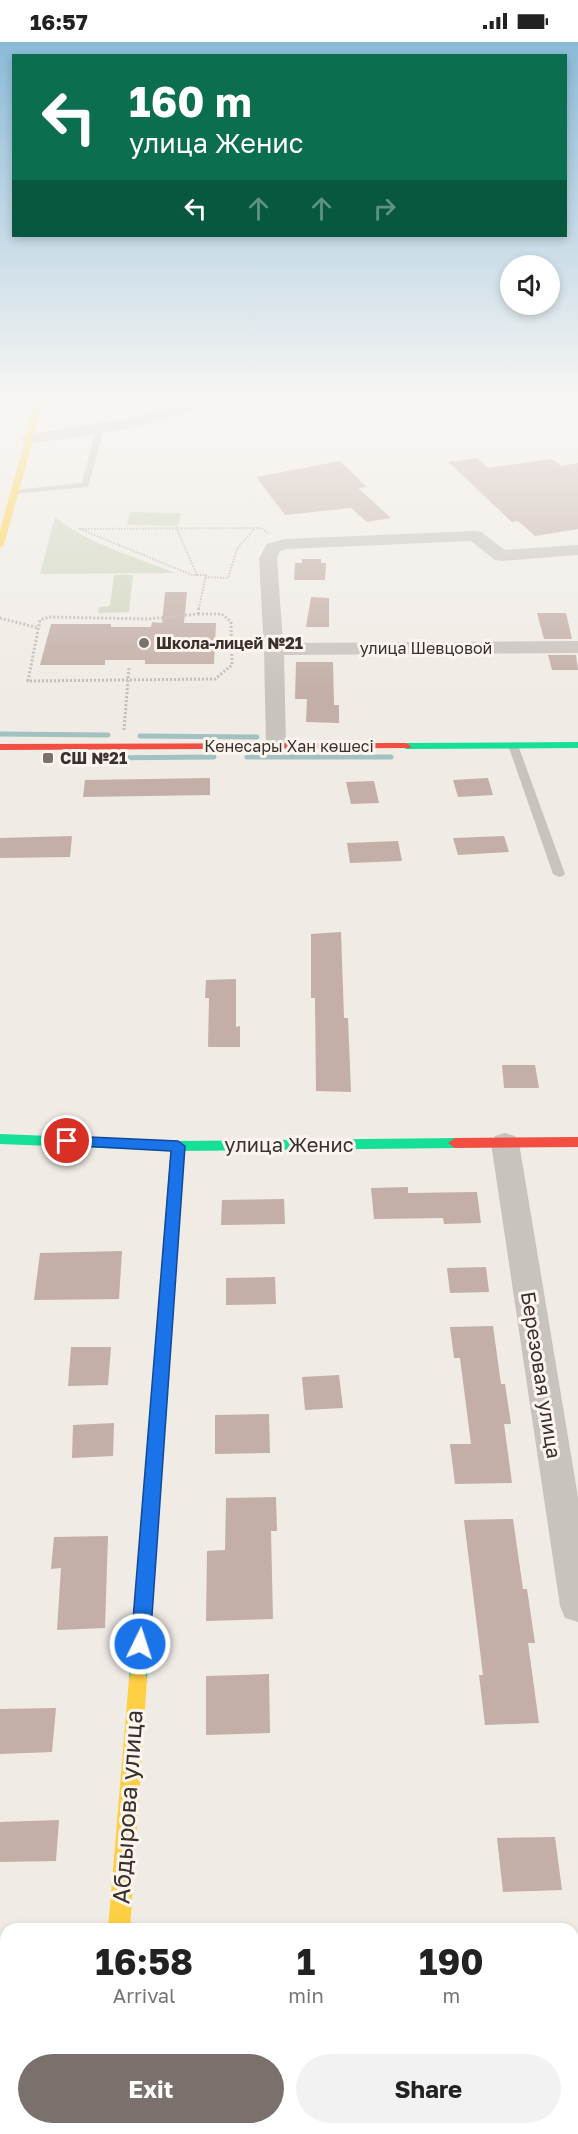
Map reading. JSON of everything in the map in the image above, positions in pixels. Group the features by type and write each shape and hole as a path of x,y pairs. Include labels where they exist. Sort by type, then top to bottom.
{"street":[{"path":"0,545 9,500"},
{"path":"276,746 274,649 268,558 273,548 285,544 475,536 501,556 578,550"},
{"name":"улица Шевцовой","path":"274,649 578,647"},
{"name":"Кенесары Хан көшесі","path":"0,747 578,745"},
{"name":"улица Женис","path":"0,1138 178,1146 578,1142"},
{"name":"Березовая улица","path":"505,1143 578,1606"},
{"name":"Абдырова улица","path":"119,1923 178,1146"}],"lane":[{"path":"513,746 559,874"}],"path":[{"path":"255,528 237,549 228,578 197,575 126,550 79,529 176,528 255,528 261,528 285,544"},
{"path":"176,528 197,575"},
{"path":"198,614 206,577"},
{"path":"198,614 222,614 231,622 232,665 215,679 28,681 40,620 49,617 148,619 198,614"},
{"path":"0,618 39,627"},
{"path":"123,730 129,667"}],"green space":[{"path":"130,512 181,513 178,526 127,525"},
{"path":"55,517 68,527 97,542 175,573 40,574"},
{"path":"114,575 133,575 129,612 98,613 99,607 110,606"}],"building":[{"path":"272,498 369,498 391,518 367,522 351,508 285,515"},
{"path":"486,498 578,498 578,529 535,536 518,521 512,522"},
{"path":"302,559 321,559 321,563 326,563 325,580 294,580 295,563 302,563"},
{"path":"165,592 187,592 184,623 216,623 214,664 145,664 145,660 105,660 105,665 40,665 51,624 151,627 152,622 162,623"},
{"path":"311,597 329,598 329,627 306,627"},
{"path":"537,613 566,613 572,639 544,639"},
{"path":"548,655 576,655 578,670 552,670"},
{"path":"296,662 333,662 334,705 339,705 339,723 306,722 307,699 295,699"},
{"path":"210,778 210,795 83,797 85,780"},
{"path":"488,778 493,795 458,797 453,780"},
{"path":"374,781 379,803 351,804 346,782"},
{"path":"72,836 70,857 0,858 0,838"},
{"path":"504,836 509,852 458,855 453,838"},
{"path":"398,841 402,861 350,863 347,843"},
{"path":"341,932 344,1018 348,1018 351,1092 316,1091 315,998 311,998 311,934"},
{"path":"236,979 236,1027 240,1026 240,1047 208,1047 209,998 205,998 206,980"},
{"path":"502,1065 535,1065 539,1088 504,1088"},
{"path":"408,1187 408,1193 477,1192 481,1223 444,1224 443,1218 374,1219 371,1188"},
{"path":"284,1199 285,1224 221,1225 222,1200"},
{"path":"122,1251 119,1299 34,1300 40,1253"},
{"path":"486,1267 489,1292 450,1293 447,1268"},
{"path":"275,1277 276,1304 226,1305 226,1278"},
{"path":"493,1326 501,1384 505,1384 511,1424 504,1424 512,1483 455,1484 450,1444 471,1444 460,1358 454,1358 450,1327"},
{"path":"71,1347 111,1347 108,1385 68,1386"},
{"path":"339,1375 343,1408 305,1410 302,1377"},
{"path":"269,1414 270,1453 215,1454 215,1415"},
{"path":"114,1423 113,1456 72,1458 73,1425"},
{"path":"276,1497 277,1531 271,1531 273,1619 206,1621 207,1551 225,1550 226,1498"},
{"path":"513,1519 523,1589 527,1589 535,1643 528,1643 539,1723 485,1725 479,1675 483,1675 464,1520"},
{"path":"108,1536 105,1628 57,1630 61,1568 51,1569 54,1537"},
{"path":"269,1674 270,1733 206,1735 206,1676"},
{"path":"56,1708 52,1752 0,1754 0,1709"},
{"path":"59,1820 56,1861 0,1862 0,1822"},
{"path":"555,1837 562,1890 503,1892 497,1838"}],"waterway":[{"path":"0,734 108,735"},
{"path":"140,736 257,737"},
{"path":"94,758 214,757"},
{"path":"247,757 391,757"}],"traffic: fast":[{"path":"406,746 578,745"},
{"path":"0,1139 178,1146 455,1143"},
{"path":"138,1679 161,1375"}],"traffic: slow":[{"path":"0,545 13,498"},
{"path":"119,1923 138,1679"}],"traffic: jam":[{"path":"0,747 406,746"},
{"path":"455,1143 578,1142"},
{"path":"161,1375 178,1146"}],"place":[{"name":"Школа-лицей №21","path":"144,643"},
{"name":"СШ №21","path":"48,758"}],"route":[{"path":"67,1141 178,1146 140,1644"}]}
